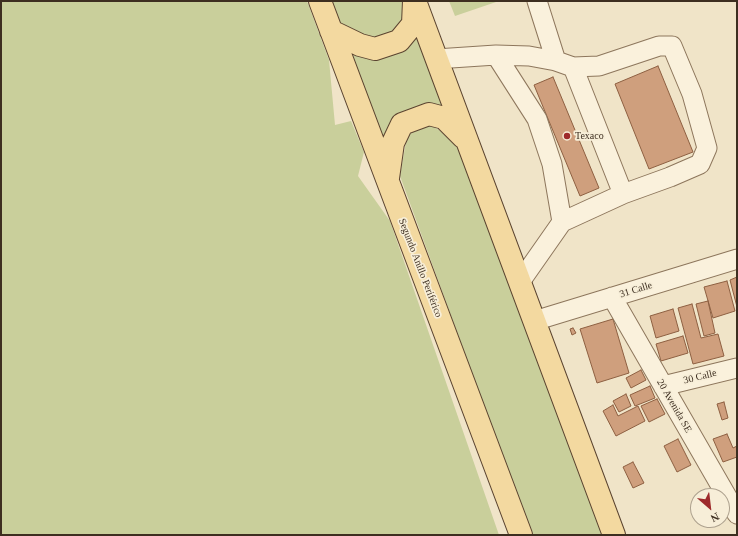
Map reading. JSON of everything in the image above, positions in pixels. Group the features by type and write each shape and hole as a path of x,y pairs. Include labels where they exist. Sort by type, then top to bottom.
{"main road":[{"name":"Segundo Anillo Periférico","path":"320,1 521,535"},
{"path":"331,31 360,45 375,50 399,41 413,24 414,1"},
{"path":"414,1 614,535"},
{"path":"387,180 393,143 402,124 429,114 444,118 467,141"}],"street":[{"path":"537,1 623,194"},
{"path":"436,59 496,55 529,56 565,64 599,66 659,46 672,46 692,94 707,148 700,164 670,177 623,194 562,222 520,282"},
{"path":"496,55 537,119 552,164 562,222"},
{"name":"31 Calle","path":"534,321 737,260"},
{"name":"20 Avenida SE","path":"612,298 663,386 729,488"},
{"name":"30 Calle","path":"663,386 737,368"},
{"name":"20 Avenida SE","path":"730,490 737,514"}],"green space":[{"path":"1,1 307,1 329,60 335,125 351,121 364,152 358,176 390,221 499,535 1,535"},
{"path":"328,1 413,1 411,22 375,47 338,27"},
{"path":"449,1 499,1 455,16"},
{"path":"421,19 458,120 428,111 386,151 349,46 377,56"},
{"path":"427,123 461,143 609,535 531,535 400,176 407,136"}],"building":[{"path":"658,66 693,152 649,169 615,84"},
{"name":"Texaco","path":"553,77 599,188 580,196 534,85"},
{"path":"737,277 737,307 730,280"},
{"path":"727,281 735,311 713,318 704,287"},
{"path":"708,301 715,333 704,336 696,304"},
{"path":"692,304 701,338 718,334 724,356 693,364 678,308"},
{"path":"673,309 679,331 656,338 650,316"},
{"path":"613,319 629,373 597,383 580,329"},
{"path":"573,328 576,333 572,335 570,329"},
{"path":"683,336 688,353 661,361 656,344"},
{"path":"641,370 646,380 631,388 626,378"},
{"path":"650,386 655,398 635,406 630,395"},
{"path":"626,394 631,406 619,412 613,401"},
{"path":"657,399 665,414 649,422 641,406"},
{"path":"724,402 728,418 722,420 717,404"},
{"path":"613,405 618,416 638,406 645,421 616,436 603,411"},
{"path":"727,434 733,448 737,446 737,457 723,462 713,439"},
{"path":"678,439 691,465 677,472 664,446"},
{"path":"633,462 644,483 633,488 623,467"}],"place":[{"name":"Texaco","path":"567,136"}]}
